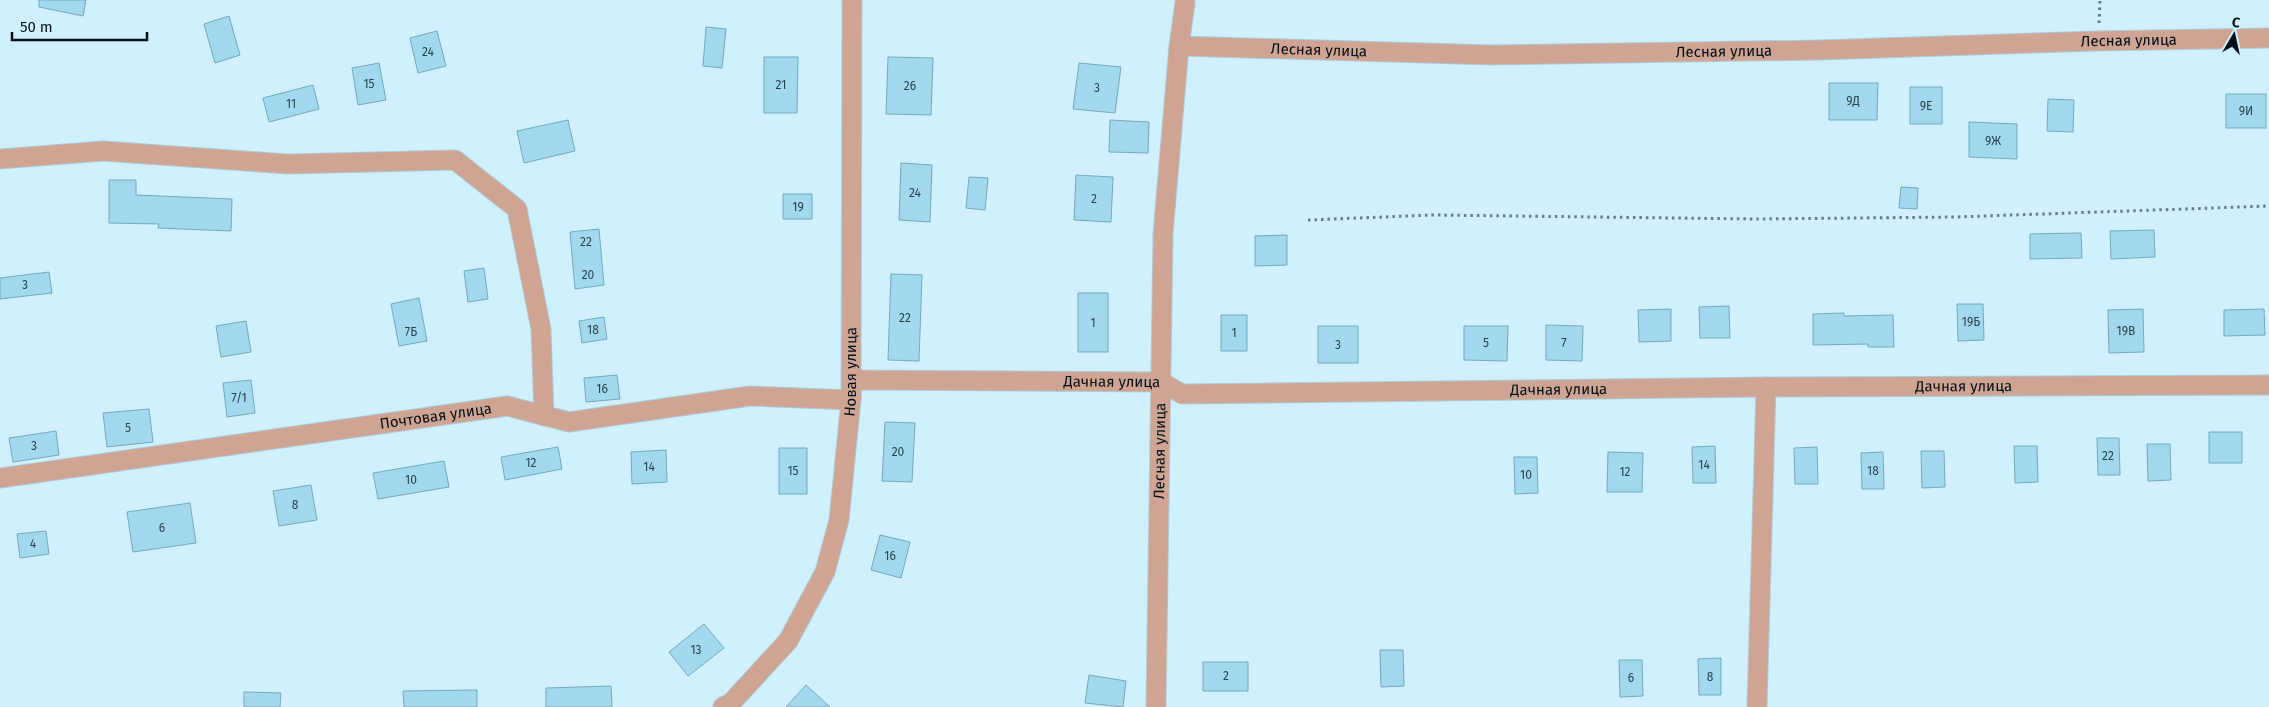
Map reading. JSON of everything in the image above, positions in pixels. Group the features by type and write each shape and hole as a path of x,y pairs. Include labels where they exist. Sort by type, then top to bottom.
{"street":[{"name":"Новая улица","path":"852,0 852,380"},
{"name":"Лесная улица","path":"1156,707 1163,234 1179,46 1185,3"},
{"name":"Лесная улица","path":"1179,46 1492,55 1819,50 2096,41 2269,38"},
{"path":"0,159 103,151 288,164 455,160 517,209 541,329 544,416"},
{"name":"Дачная улица","path":"852,380 1161,382 1182,394 1766,387 2269,385"},
{"path":"851,400 852,380"},
{"path":"1757,707 1766,387"},
{"name":"Почтовая улица","path":"0,478 507,406 570,422 750,396 851,400"},
{"name":"Новая улица","path":"723,707 731,703 788,641 825,572 839,520 851,400"}],"path":[{"path":"2096,41 2100,0"},
{"path":"1308,220 1433,215 1756,220 1956,217 2269,206"}],"building":[{"path":"39,0 86,0 83,16 39,7"},
{"path":"229,16 240,55 215,63 204,24"},
{"path":"706,27 726,29 722,68 703,66"},
{"path":"437,31 446,66 418,73 410,38"},
{"path":"764,57 798,57 797,113 764,113"},
{"path":"888,57 933,58 931,115 886,114"},
{"path":"379,63 386,100 358,105 352,68"},
{"path":"1079,63 1121,67 1115,113 1073,109"},
{"path":"1829,83 1878,83 1877,120 1829,120"},
{"path":"313,85 319,109 269,122 263,98"},
{"path":"1910,87 1942,87 1942,124 1910,124"},
{"path":"2226,94 2266,94 2266,128 2226,128"},
{"path":"2048,99 2074,100 2073,132 2047,131"},
{"path":"568,120 575,151 524,163 517,131"},
{"path":"1110,120 1149,122 1148,153 1109,152"},
{"path":"1969,122 2017,124 2017,159 1969,157"},
{"path":"901,163 932,165 930,222 899,220"},
{"path":"1076,175 1113,177 1111,222 1074,220"},
{"path":"969,177 988,178 985,210 966,208"},
{"path":"109,180 136,180 136,195 232,199 231,231 158,228 159,224 109,223"},
{"path":"1901,187 1918,188 1917,209 1899,208"},
{"path":"783,194 812,194 812,219 783,219"},
{"path":"599,229 604,285 575,289 570,232"},
{"path":"2154,230 2155,257 2111,259 2110,231"},
{"path":"2081,233 2082,258 2030,259 2030,234"},
{"path":"1287,235 1287,265 1255,266 1255,236"},
{"path":"484,268 488,299 468,302 464,271"},
{"path":"49,272 52,293 0,299 0,278"},
{"path":"891,274 922,275 919,361 888,360"},
{"path":"1078,293 1108,293 1108,352 1078,352"},
{"path":"419,298 427,341 399,346 391,304"},
{"path":"1957,304 1983,304 1984,340 1958,341"},
{"path":"1729,306 1730,338 1700,338 1699,307"},
{"path":"1671,309 1671,341 1639,342 1638,310"},
{"path":"2143,309 2144,352 2109,353 2108,310"},
{"path":"2264,309 2265,335 2224,336 2224,310"},
{"path":"1844,313 1844,316 1893,315 1894,347 1868,347 1868,344 1813,345 1813,314"},
{"path":"1221,315 1247,315 1247,351 1221,351"},
{"path":"604,317 607,339 582,343 579,321"},
{"path":"246,321 251,352 221,357 216,326"},
{"path":"1546,325 1583,326 1582,361 1546,360"},
{"path":"1318,326 1358,326 1358,363 1318,363"},
{"path":"1464,326 1508,326 1507,361 1464,360"},
{"path":"617,375 620,399 586,402 584,378"},
{"path":"251,380 255,413 227,417 223,383"},
{"path":"149,409 153,442 107,447 103,413"},
{"path":"885,422 915,423 912,482 882,481"},
{"path":"56,431 59,455 13,462 9,438"},
{"path":"2209,432 2242,432 2242,463 2209,463"},
{"path":"2097,438 2119,438 2120,475 2098,475"},
{"path":"2147,444 2170,444 2171,480 2148,481"},
{"path":"1715,446 1716,483 1693,483 1692,447"},
{"path":"2014,446 2037,446 2038,482 2015,483"},
{"path":"558,447 562,469 505,480 501,457"},
{"path":"1817,447 1818,484 1795,484 1794,448"},
{"path":"779,448 807,448 807,494 779,494"},
{"path":"666,450 667,482 632,484 631,452"},
{"path":"1921,451 1944,451 1945,487 1922,488"},
{"path":"1608,452 1643,453 1642,492 1607,492"},
{"path":"1883,452 1884,489 1862,489 1861,453"},
{"path":"1514,457 1537,457 1538,493 1515,494"},
{"path":"444,461 449,487 378,499 373,473"},
{"path":"311,485 317,520 279,526 273,491"},
{"path":"190,503 196,543 133,552 127,512"},
{"path":"46,531 49,554 20,558 17,534"},
{"path":"880,535 910,542 901,578 871,570"},
{"path":"704,624 724,648 688,676 669,652"},
{"path":"1380,650 1403,650 1404,686 1381,687"},
{"path":"1721,658 1721,695 1699,695 1698,659"},
{"path":"1619,660 1642,660 1643,696 1620,697"},
{"path":"1203,662 1248,662 1248,691 1203,691"},
{"path":"1089,675 1126,681 1123,707 1085,703"},
{"path":"806,685 830,707 786,707"},
{"path":"611,686 612,707 546,707 546,688"},
{"path":"477,690 477,707 404,707 403,691"},
{"path":"244,692 281,693 280,707 244,707"}]}
